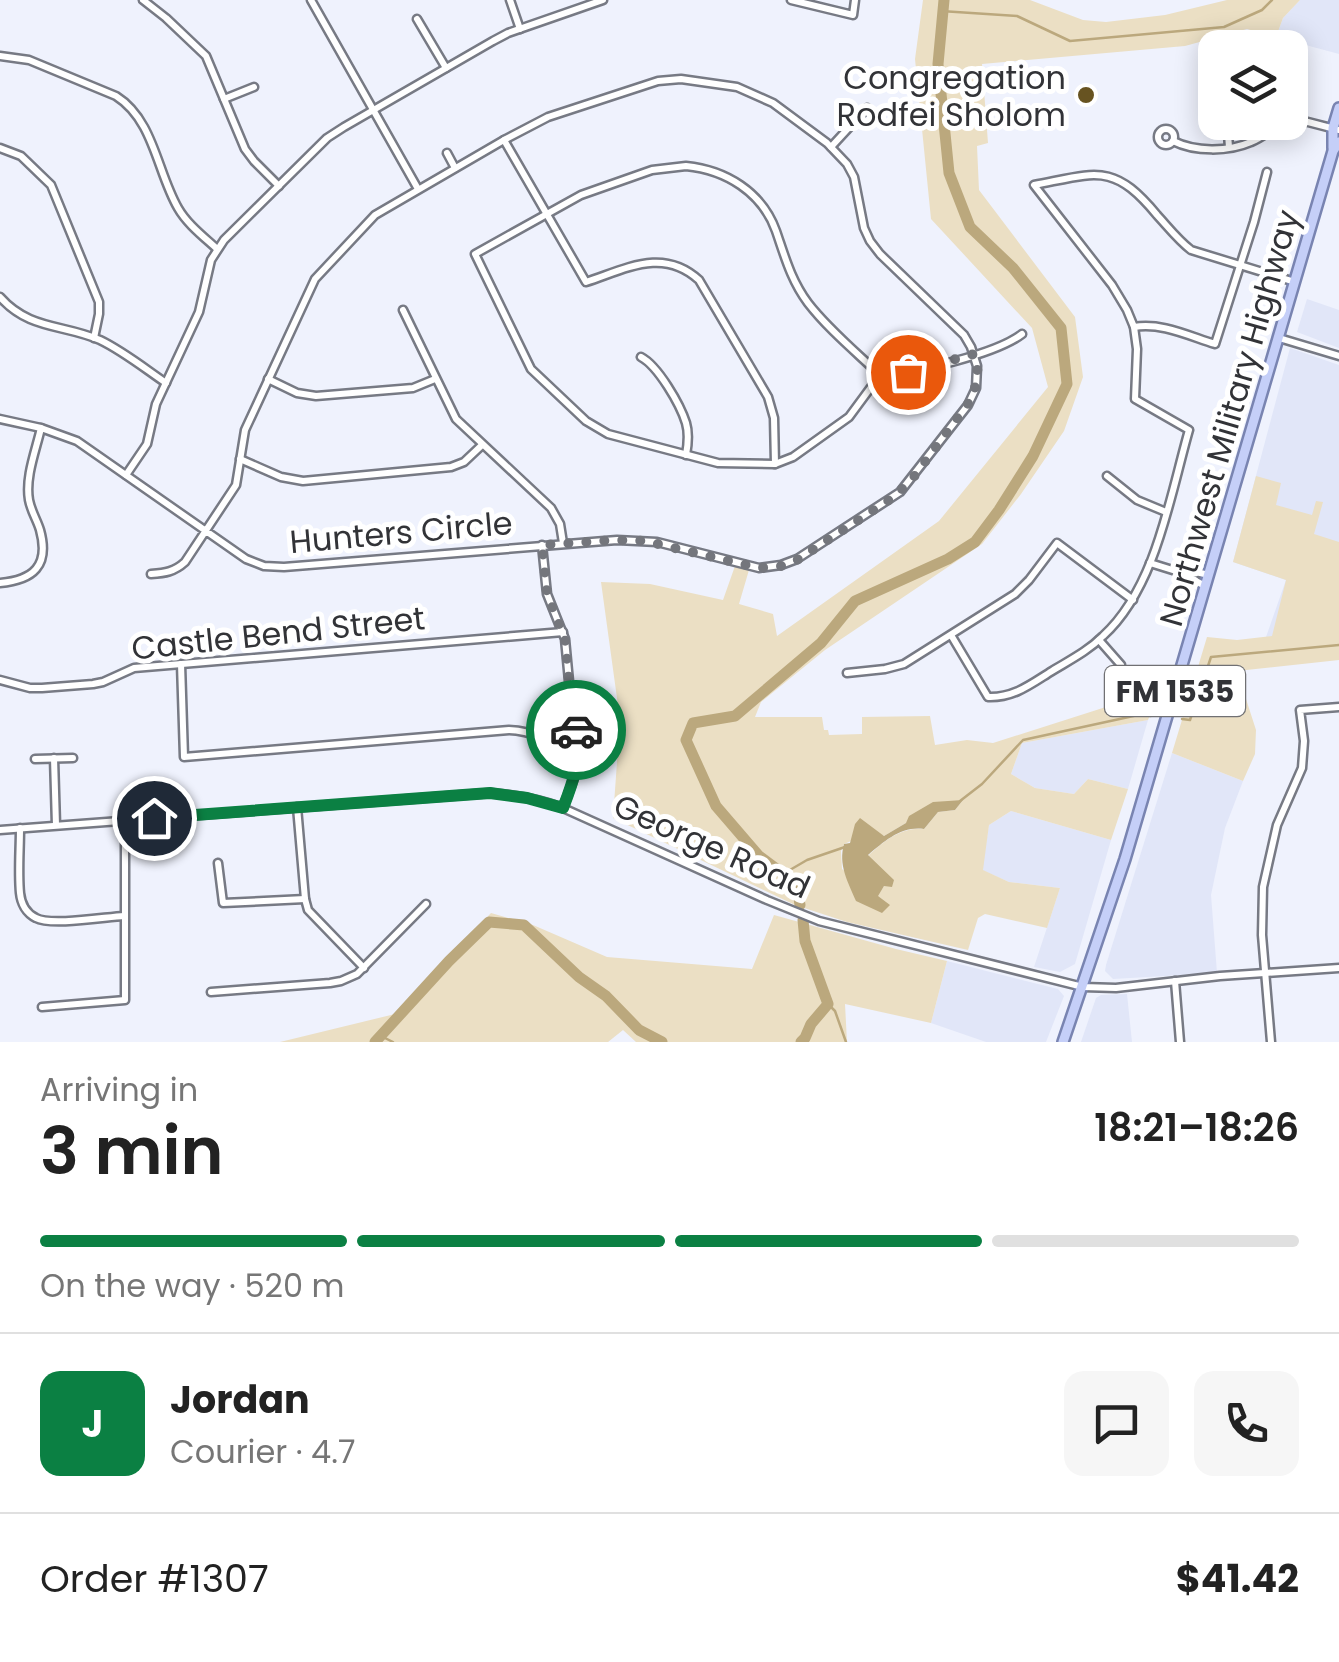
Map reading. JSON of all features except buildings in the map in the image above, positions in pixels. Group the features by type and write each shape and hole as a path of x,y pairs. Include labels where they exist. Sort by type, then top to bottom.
{"main road":[{"name":"Northwest Military Highway","path":"1063,1042 1125,859 1336,146 1339,108"}],"street":[{"path":"143,0 201,50 214,70 249,156 278,186"},
{"path":"311,0 418,189"},
{"path":"510,0 520,29"},
{"path":"126,475 147,444 156,404 199,312 216,250 278,186 328,138 372,110 493,41 602,0"},
{"path":"791,0 853,15 855,0"},
{"path":"418,18 446,68"},
{"path":"0,56 29,60 126,103 143,125 182,214 216,250"},
{"path":"151,574 166,573 182,564 236,485 245,430 315,279 375,216 548,117 647,83 681,79 737,87 760,95 832,147 854,177 864,228 875,248 960,330 974,354"},
{"path":"224,99 254,87"},
{"path":"832,147 866,108"},
{"path":"1308,124 1336,129"},
{"path":"504,140 586,282 643,263 661,262 684,269 699,280 768,397 774,418 776,464"},
{"path":"1228,140 1229,147"},
{"path":"1172,142 1194,148 1229,147 1255,140"},
{"path":"0,148 22,156 55,194 99,302 94,338"},
{"path":"447,153 455,168"},
{"path":"880,375 808,302 790,274 766,212 753,195 727,176 696,167 666,167 582,195 475,254 535,374 586,421 602,432 730,465 776,464 792,458 849,417 880,375 908,372 974,354 1010,343 1022,334"},
{"path":"1134,327 1150,325 1215,344 1266,172"},
{"path":"950,635 988,697 1020,692 1098,640 1118,622 1133,600 1150,562 1189,430 1136,399 1138,363 1134,327 1127,310 1112,284 1034,185 1080,176 1117,178 1138,192 1186,246 1202,255 1295,282"},
{"path":"0,298 30,320 94,338 116,349 166,383"},
{"path":"403,310 456,419 551,508 560,524 563,543"},
{"path":"1279,338 1339,356"},
{"name":"Hunters Circle","path":"0,418 77,441 246,559 264,566 278,568 616,540 645,541 759,568 797,560 910,482 973,397 978,373 974,354"},
{"path":"641,356 655,368 685,420 686,455"},
{"path":"268,379 297,393 316,396 414,388 435,379"},
{"path":"0,583 29,577 41,560 42,536 28,498 41,428"},
{"path":"240,458 281,477 303,482 439,470 464,462 482,445"},
{"path":"1106,476 1137,500 1166,512"},
{"path":"847,673 896,668 950,635 1015,594 1057,542 1133,600"},
{"path":"542,545 547,594 563,632 578,746 577,770 563,808"},
{"path":"1150,562 1178,572 1188,570 1207,580"},
{"name":"Castle Bend Street","path":"0,680 30,688 94,684 134,668 563,632"},
{"path":"1098,640 1120,665"},
{"path":"181,664 184,757 509,730 578,746"},
{"path":"1271,1042 1262,935 1263,887 1277,825 1304,760 1300,710 1339,707"},
{"path":"54,758 56,825"},
{"path":"36,759 73,758"},
{"name":"George Road","path":"0,830 490,793 563,808 820,921 1083,987 1116,988 1339,968"},
{"path":"297,806 308,910 364,968"},
{"path":"42,1007 125,1000 124,820"},
{"path":"20,828 20,892 22,904 34,918 49,921 124,916"},
{"path":"218,862 223,902 305,899"},
{"path":"210,992 341,981 364,968 426,904"},
{"path":"1175,981 1180,1042"}],"shaded area":[{"path":"923,0 1030,0 1083,20 1106,22 1165,15 1227,0 1300,0 1283,18 1279,30 1198,30 1198,42 1185,46 982,64 988,143 977,146 979,190 1075,317 1083,377 1064,431 982,544 825,650 761,702 755,717 822,717 829,735 862,734 862,717 930,716 935,745 967,740 993,743 1109,706 1155,702 1148,720 1022,743 1011,774 1035,788 1074,794 1088,779 1128,789 1111,840 1011,811 989,825 983,870 1009,882 1060,888 1047,928 985,914 978,918 968,950 847,922 795,905 613,818 620,720 601,582 650,584 723,600 735,566 749,570 739,604 773,614 777,636 939,521 1048,387 1032,328 931,219 915,59","holes":["963,800 955,810 938,812 924,829 900,833 868,856 884,886 877,896 842,869 844,844 875,831 884,836"]},
{"path":"1300,0 1339,0 1339,54 1308,46 1308,30 1279,30 1283,18"},
{"path":"1307,299 1339,310 1339,348 1297,332"},
{"path":"1290,348 1339,365 1339,632 1266,637 1286,580 1233,562"},
{"path":"1256,476 1281,483 1276,505 1312,515 1316,501 1323,502 1314,534 1339,542 1339,660 1237,671 1256,730 1255,754 1243,781 1172,753 1207,637 1237,640 1272,636 1286,580 1233,562"},
{"path":"1148,720 1128,789 1088,779 1074,794 1035,788 1011,774 1022,743"},
{"path":"1172,753 1243,781 1225,828 1211,895 1217,973 1113,979 1105,971 1106,965"},
{"path":"963,800 955,810 938,812 924,829 901,832 868,855 894,880 892,887 884,886 878,896 890,905 882,913 856,901 842,852 860,818 884,836 933,802"},
{"path":"1011,811 1111,840 1075,964 1060,972 1034,967 1060,888 1009,882 982,870 989,825"},
{"path":"491,913 533,925 607,957 752,969 774,915 947,961 931,1023 845,1004 847,1042 636,1042 623,1030 608,1042 280,1042 395,1014"},
{"path":"947,961 1058,989 1064,996 1046,1042 986,1042 931,1023"},
{"path":"1127,994 1132,1042 1081,1042 1096,998"}],"waterway":[{"path":"800,905 798,892 783,874 759,856 716,806 686,740 693,723 735,716 821,643 855,601 948,559 975,542 1033,456 1067,384 1061,328 1013,268 970,227 949,173 938,64 944,0"},
{"path":"941,11 1017,16 1070,41 1224,27 1262,10 1272,0"},
{"path":"1182,719 1190,720 1211,657 1339,645"},
{"path":"960,801 982,784 1023,740 1138,715 1151,716"},
{"path":"783,874 807,860 845,847"},
{"path":"801,1042 828,1004 805,941 803,920"},
{"path":"375,1042 489,922 524,925 639,1030 662,1042"},
{"path":"828,1004 835,1011 846,1042"},
{"path":"381,1036 393,1042"}],"way so far":[{"path":"576,730 565,639 548,600 542,545 645,541 759,568 797,560 910,482 973,397 978,373 974,354 908,372"}],"place":[{"name":"Congregation Rodfei Sholom","path":"1086,95"}],"route":[{"path":"154,818 490,793 563,808 577,770 576,730"}]}
